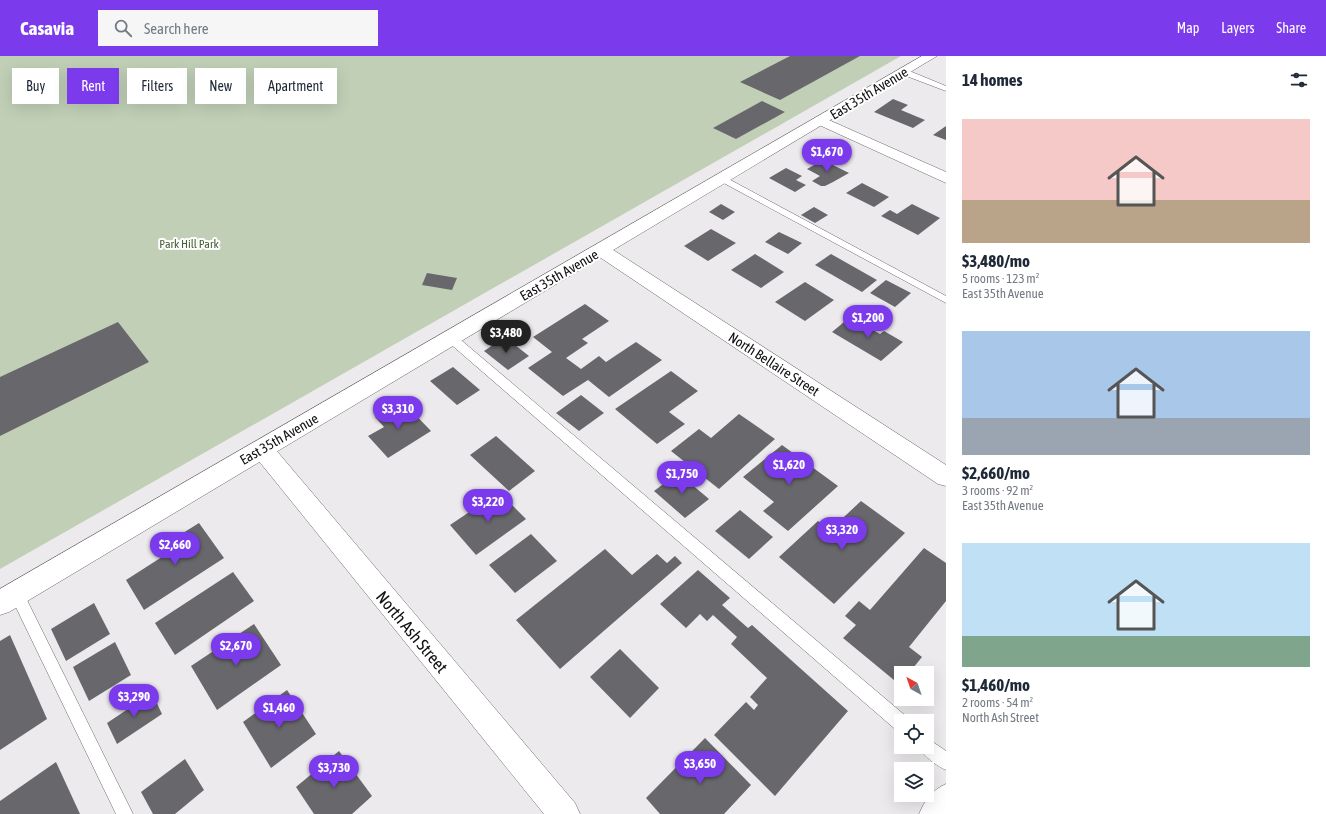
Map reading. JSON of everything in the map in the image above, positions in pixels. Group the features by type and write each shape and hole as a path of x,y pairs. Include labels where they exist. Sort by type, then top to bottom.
{"street":[{"name":"East 35th Avenue","path":"8,598 931,56"},
{"path":"822,121 946,178"},
{"name":"North Bellaire Street","path":"601,250 946,477"},
{"name":"North Ash Street","path":"262,449 564,814"},
{"path":"935,814 946,799"}],"lane":[{"path":"904,72 946,89"},
{"path":"723,179 946,300"},
{"path":"451,338 894,717"},
{"path":"8,598 125,814"},
{"path":"934,752 946,762"}],"green space":[{"name":"Park Hill Park","path":"0,56 901,56 0,569"}],"building":[{"path":"790,56 860,56 780,100 740,82"},
{"path":"893,99 908,105 901,110 925,120 913,128 874,112"},
{"path":"762,101 785,112 736,139 713,128"},
{"path":"946,126 946,140 933,135"},
{"path":"823,160 849,173 825,186 821,186 812,181 820,176 807,169"},
{"path":"786,168 802,176 796,180 806,185 795,192 769,178"},
{"path":"862,183 889,197 874,207 846,193"},
{"path":"721,204 735,212 723,220 709,212"},
{"path":"912,204 940,218 918,235 881,216 890,210 897,214"},
{"path":"814,207 828,215 815,223 801,215"},
{"path":"711,229 736,243 708,261 684,246"},
{"path":"779,232 802,243 788,254 765,242"},
{"path":"755,254 784,272 761,288 731,270"},
{"path":"831,254 877,280 862,292 815,265"},
{"path":"427,273 457,278 452,290 422,285"},
{"path":"886,280 911,293 895,307 870,293"},
{"path":"805,282 834,300 805,321 775,302"},
{"path":"585,304 609,321 582,339 588,343 566,358 581,369 599,356 606,362 636,342 662,360 609,397 588,380 563,396 528,368 552,352 533,337"},
{"path":"850,317 880,334 884,331 903,342 881,361 832,332"},
{"path":"118,322 149,362 0,436 0,377"},
{"path":"505,337 529,356 508,370 484,351"},
{"path":"453,367 480,390 457,405 430,381"},
{"path":"671,371 698,391 669,412 685,424 657,444 615,409"},
{"path":"581,395 604,413 579,431 556,413"},
{"path":"402,401 431,431 388,458 368,436 384,427 375,417"},
{"path":"739,414 775,439 719,489 671,451 699,429 711,438"},
{"path":"496,436 535,471 509,491 470,455"},
{"path":"782,445 838,486 788,531 763,511 774,502 743,477"},
{"path":"678,473 709,499 685,518 654,491"},
{"path":"499,492 526,519 476,555 450,525"},
{"path":"861,501 905,533 834,604 779,557 818,521 830,530"},
{"path":"740,510 773,537 749,559 715,531"},
{"path":"199,523 224,558 144,610 126,580 165,555 159,548"},
{"path":"531,534 557,561 515,593 489,565"},
{"path":"924,548 946,563 946,601 909,647 922,657 915,666 894,666 894,680 843,638 856,625 845,616 859,601 870,610"},
{"path":"605,549 632,575 657,554 667,563 675,556 682,563 560,669 516,620"},
{"path":"698,570 730,598 722,605 748,628 752,625 848,711 775,796 714,735 746,702 754,710 758,705 750,697 767,678 731,644 737,637 713,615 707,621 700,614 686,628 660,604"},
{"path":"233,572 254,601 175,655 155,623"},
{"path":"94,603 110,634 66,661 51,629"},
{"path":"254,624 281,665 217,710 191,666"},
{"path":"10,635 47,719 0,750 0,641"},
{"path":"115,642 131,675 89,701 73,667"},
{"path":"620,649 659,688 630,718 590,677"},
{"path":"287,690 316,734 271,768 243,722"},
{"path":"152,693 162,714 117,744 107,723"},
{"path":"705,738 751,785 724,814 660,814 646,798"},
{"path":"339,751 372,796 352,814 314,814 296,787"},
{"path":"185,759 204,790 175,814 153,814 141,792"},
{"path":"56,762 80,814 0,814 0,801"}]}
